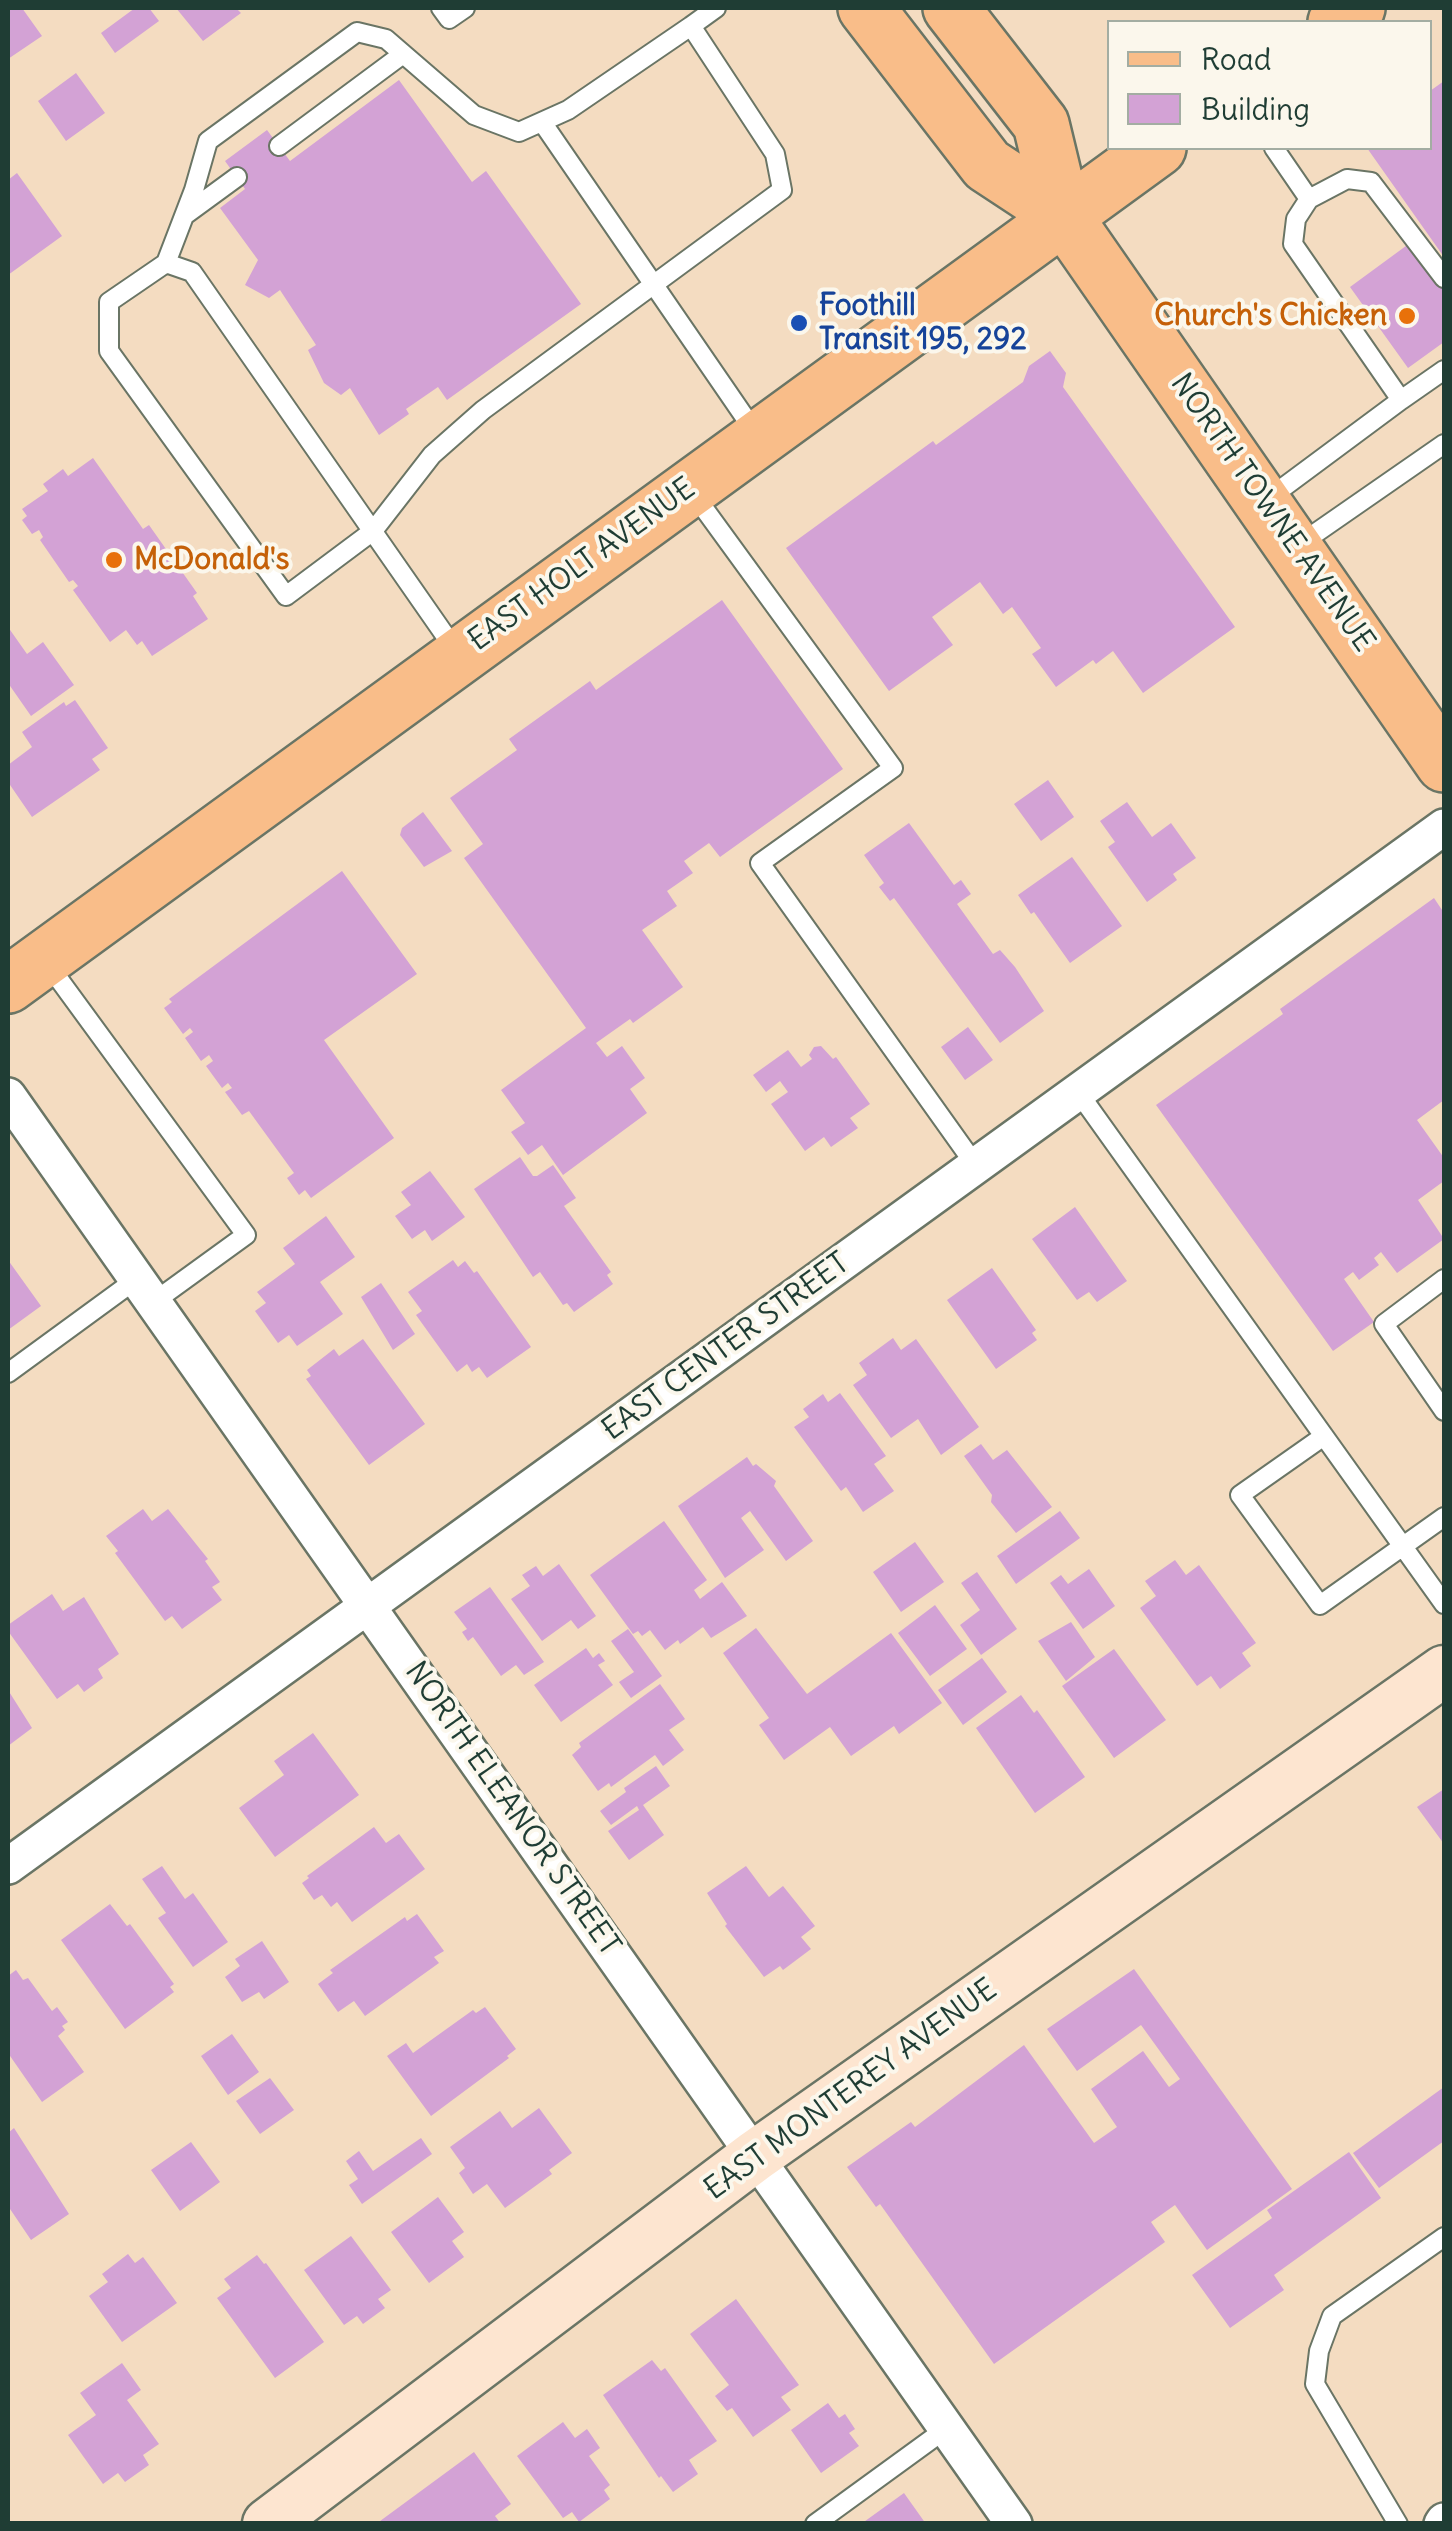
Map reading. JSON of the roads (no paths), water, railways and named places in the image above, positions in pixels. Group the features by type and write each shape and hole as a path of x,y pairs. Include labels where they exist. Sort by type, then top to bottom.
{"main road":[{"name":"NORTH TOWNE AVENUE","path":"866,8 987,165 1063,215"},
{"name":"NORTH TOWNE AVENUE","path":"951,8 1041,124 1063,215 1444,764"},
{"name":"EAST HOLT AVENUE","path":"25,972 1155,150"}],"street":[{"name":"EAST CENTER STREET","path":"8,1866 1444,828"},
{"name":"NORTH ELEANOR STREET","path":"8,1096 1014,2524"},
{"name":"EAST MONTEREY AVENUE","path":"268,2524 756,2156 1444,1671"}],"lane":[{"path":"441,8 449,19 464,8"},
{"path":"691,26 775,154 782,190 483,410 432,454 373,530 286,596 109,351 109,302 166,263 208,141 357,32 386,39 474,114 519,132 568,110 716,8"},
{"path":"279,146 403,54"},
{"path":"542,122 758,437"},
{"path":"1275,150 1310,199"},
{"path":"184,217 237,177"},
{"path":"1401,400 1293,244 1296,220 1310,199 1347,179 1371,182 1444,278"},
{"path":"166,263 192,272 459,655"},
{"path":"1264,502 1444,370"},
{"path":"1296,547 1444,444"},
{"path":"688,488 893,768 760,863 976,1166"},
{"path":"8,1373 246,1234 25,972"},
{"path":"1078,1092 1444,1604"},
{"path":"1444,1279 1384,1324 1444,1412"},
{"path":"1324,1436 1240,1495 1320,1605 1444,1517"},
{"path":"1398,2524 1315,2384 1319,2352 1332,2316 1444,2237"},
{"path":"816,2524 947,2428"}],"place":[{"name":"Church's Chicken","path":"1407,316"},
{"name":"Foothill Transit 195, 292","path":"799,323"},
{"name":"McDonald's","path":"114,560"}]}
